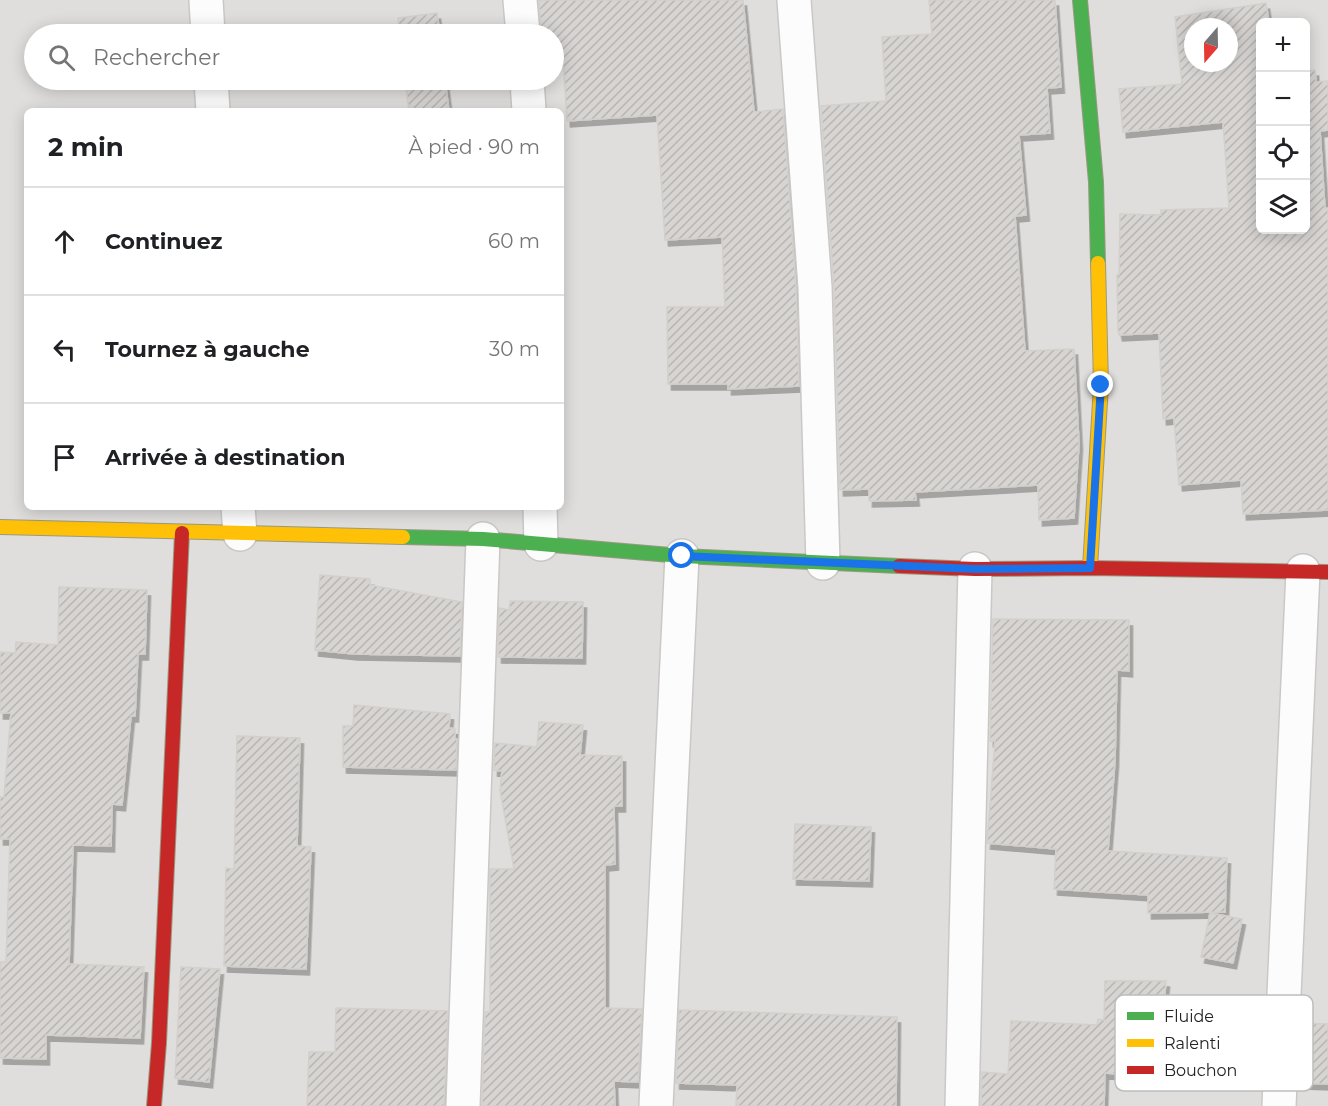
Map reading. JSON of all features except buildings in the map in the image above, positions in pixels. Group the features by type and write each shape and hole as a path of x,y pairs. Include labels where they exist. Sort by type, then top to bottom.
{"street":[{"path":"206,0 207,24"},
{"path":"520,0 522,24"},
{"path":"794,0 815,287 823,563"},
{"path":"1080,0 1096,182 1101,385 1090,568"},
{"path":"212,90 213,108"},
{"path":"528,90 529,108"},
{"path":"540,510 541,544"},
{"path":"0,527 182,533 239,520 682,556 823,563 975,569 1090,568 1315,572 1286,995"},
{"path":"154,1106 159,1043 182,533"},
{"path":"463,1106 483,539"},
{"path":"656,1106 682,556"},
{"path":"962,1106 975,569"},
{"path":"1279,1106 1280,1091"}],"shaded area":[{"path":"0,0 1328,0 1328,1106 0,1106"}],"traffic: fast":[{"path":"1080,0 1096,182 1098,263"},
{"path":"403,537 483,539 682,556 899,566"}],"traffic: slow":[{"path":"1090,568 1101,385 1098,263"},
{"path":"0,527 403,537"}],"traffic: jam":[{"path":"154,1106 159,1043 182,533"},
{"path":"899,566 975,569 1090,568 1328,572"}],"route":[{"path":"682,556 975,569 1090,568 1101,385"}]}
